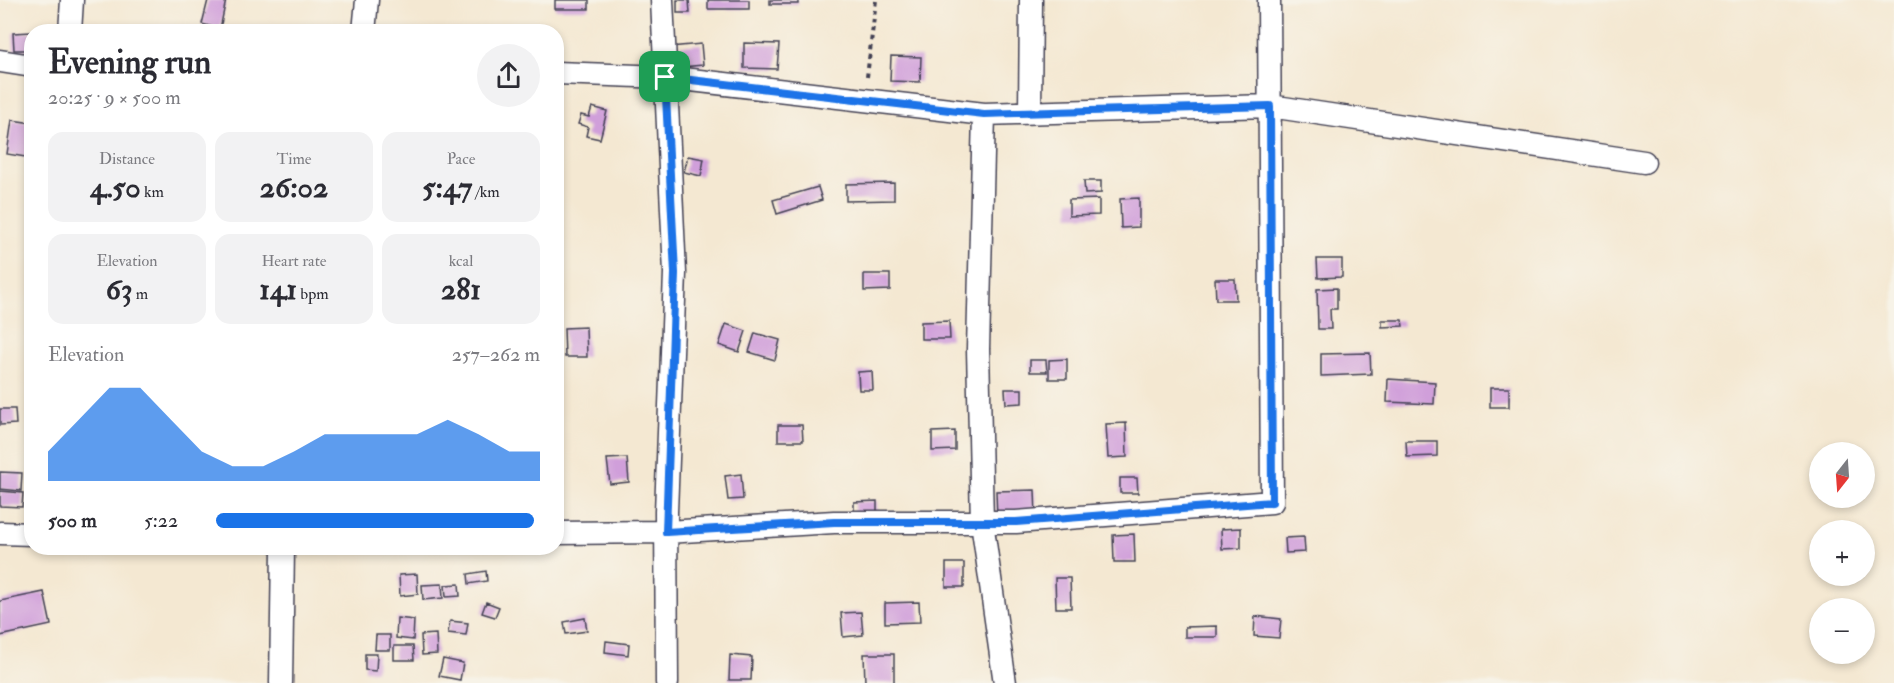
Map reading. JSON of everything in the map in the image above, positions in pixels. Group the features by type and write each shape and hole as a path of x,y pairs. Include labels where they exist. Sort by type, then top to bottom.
{"street":[{"path":"70,24 72,0"},
{"path":"365,24 367,0"},
{"path":"662,0 675,273 666,532 667,683"},
{"path":"1030,111 1031,0"},
{"path":"564,533 666,532 834,522 982,522 1272,502 1269,0"},
{"path":"0,61 24,65"},
{"path":"564,74 665,77 984,114 1270,106 1644,162"},
{"path":"984,114 978,349 982,522 1005,683"},
{"path":"0,533 24,534"},
{"path":"281,683 283,555"}],"path":[{"path":"864,100 876,0"}],"building":[{"path":"208,0 226,0 221,24 202,24"},
{"path":"555,0 589,0 589,9 555,9"},
{"path":"677,0 689,0 690,13 677,13"},
{"path":"708,0 749,0 749,9 708,9"},
{"path":"770,0 798,0 798,4 770,4"},
{"path":"24,32 24,50 14,50 13,33"},
{"path":"744,43 779,44 777,69 744,68"},
{"path":"701,44 703,65 671,68 670,47"},
{"path":"891,56 921,57 920,82 890,81"},
{"path":"592,107 607,111 600,139 586,136 588,127 578,124 581,115 589,117"},
{"path":"12,120 24,122 24,157 7,154"},
{"path":"688,156 704,159 701,176 684,172"},
{"path":"1084,181 1101,181 1101,193 1085,194"},
{"path":"894,183 894,200 846,201 846,184"},
{"path":"818,187 822,200 777,214 773,200"},
{"path":"1139,198 1139,227 1121,228 1120,199"},
{"path":"1099,199 1099,215 1069,216 1069,200"},
{"path":"1317,259 1342,259 1342,277 1318,278"},
{"path":"864,274 890,274 890,290 864,291"},
{"path":"1215,279 1235,279 1236,300 1216,300"},
{"path":"1337,288 1337,309 1330,309 1331,329 1318,329 1317,289"},
{"path":"1382,320 1402,320 1403,326 1382,327"},
{"path":"949,321 950,339 921,339 921,322"},
{"path":"726,324 746,331 739,352 719,345"},
{"path":"586,327 587,357 565,357 564,328"},
{"path":"755,333 780,340 775,360 749,352"},
{"path":"1370,353 1371,374 1321,376 1321,354"},
{"path":"1067,359 1067,379 1049,379 1049,360"},
{"path":"1030,360 1046,360 1047,372 1030,372"},
{"path":"872,371 873,390 859,390 858,372"},
{"path":"1388,379 1435,382 1434,404 1387,402"},
{"path":"1490,388 1509,388 1509,407 1490,407"},
{"path":"1005,389 1022,389 1022,403 1006,404"},
{"path":"0,409 15,409 16,424 0,425"},
{"path":"1126,423 1127,457 1108,458 1106,424"},
{"path":"778,425 802,425 803,441 778,441"},
{"path":"955,431 955,450 932,451 932,432"},
{"path":"1406,441 1437,441 1437,456 1407,457"},
{"path":"627,458 629,482 610,484 607,459"},
{"path":"0,472 22,473 21,491 0,489"},
{"path":"741,474 743,499 728,500 725,476"},
{"path":"1120,478 1137,478 1138,493 1120,493"},
{"path":"1035,490 1036,517 997,518 996,491"},
{"path":"0,491 23,493 22,507 0,506"},
{"path":"877,501 877,515 854,516 854,502"},
{"path":"1241,528 1241,548 1222,549 1221,529"},
{"path":"1134,534 1135,562 1114,562 1113,535"},
{"path":"1304,537 1305,552 1286,553 1285,538"},
{"path":"946,563 964,563 964,587 946,587"},
{"path":"486,571 487,581 469,584 468,574"},
{"path":"417,574 418,594 400,596 399,575"},
{"path":"1055,578 1070,578 1071,608 1056,608"},
{"path":"442,584 443,598 423,600 422,585"},
{"path":"459,584 460,596 446,597 445,585"},
{"path":"44,592 51,625 0,636 0,601"},
{"path":"486,602 499,607 495,617 482,613"},
{"path":"919,602 920,622 885,623 885,603"},
{"path":"861,612 863,635 843,637 841,613"},
{"path":"1255,616 1281,619 1279,638 1254,636"},
{"path":"397,618 414,620 413,640 396,638"},
{"path":"585,618 587,631 566,634 564,622"},
{"path":"450,621 468,623 466,635 448,633"},
{"path":"1217,626 1217,637 1185,637 1185,627"},
{"path":"436,634 437,654 422,655 421,635"},
{"path":"376,635 390,635 390,650 375,650"},
{"path":"606,641 629,644 628,655 605,652"},
{"path":"394,646 413,646 414,660 394,660"},
{"path":"365,654 377,654 376,671 365,670"},
{"path":"864,654 894,654 894,683 865,683"},
{"path":"730,655 752,657 751,680 729,680"},
{"path":"443,659 463,663 460,680 439,676"}],"route":[{"path":"665,77 984,114 1270,106 1272,502 1016,522 834,522 666,532 675,273 665,77"}]}
